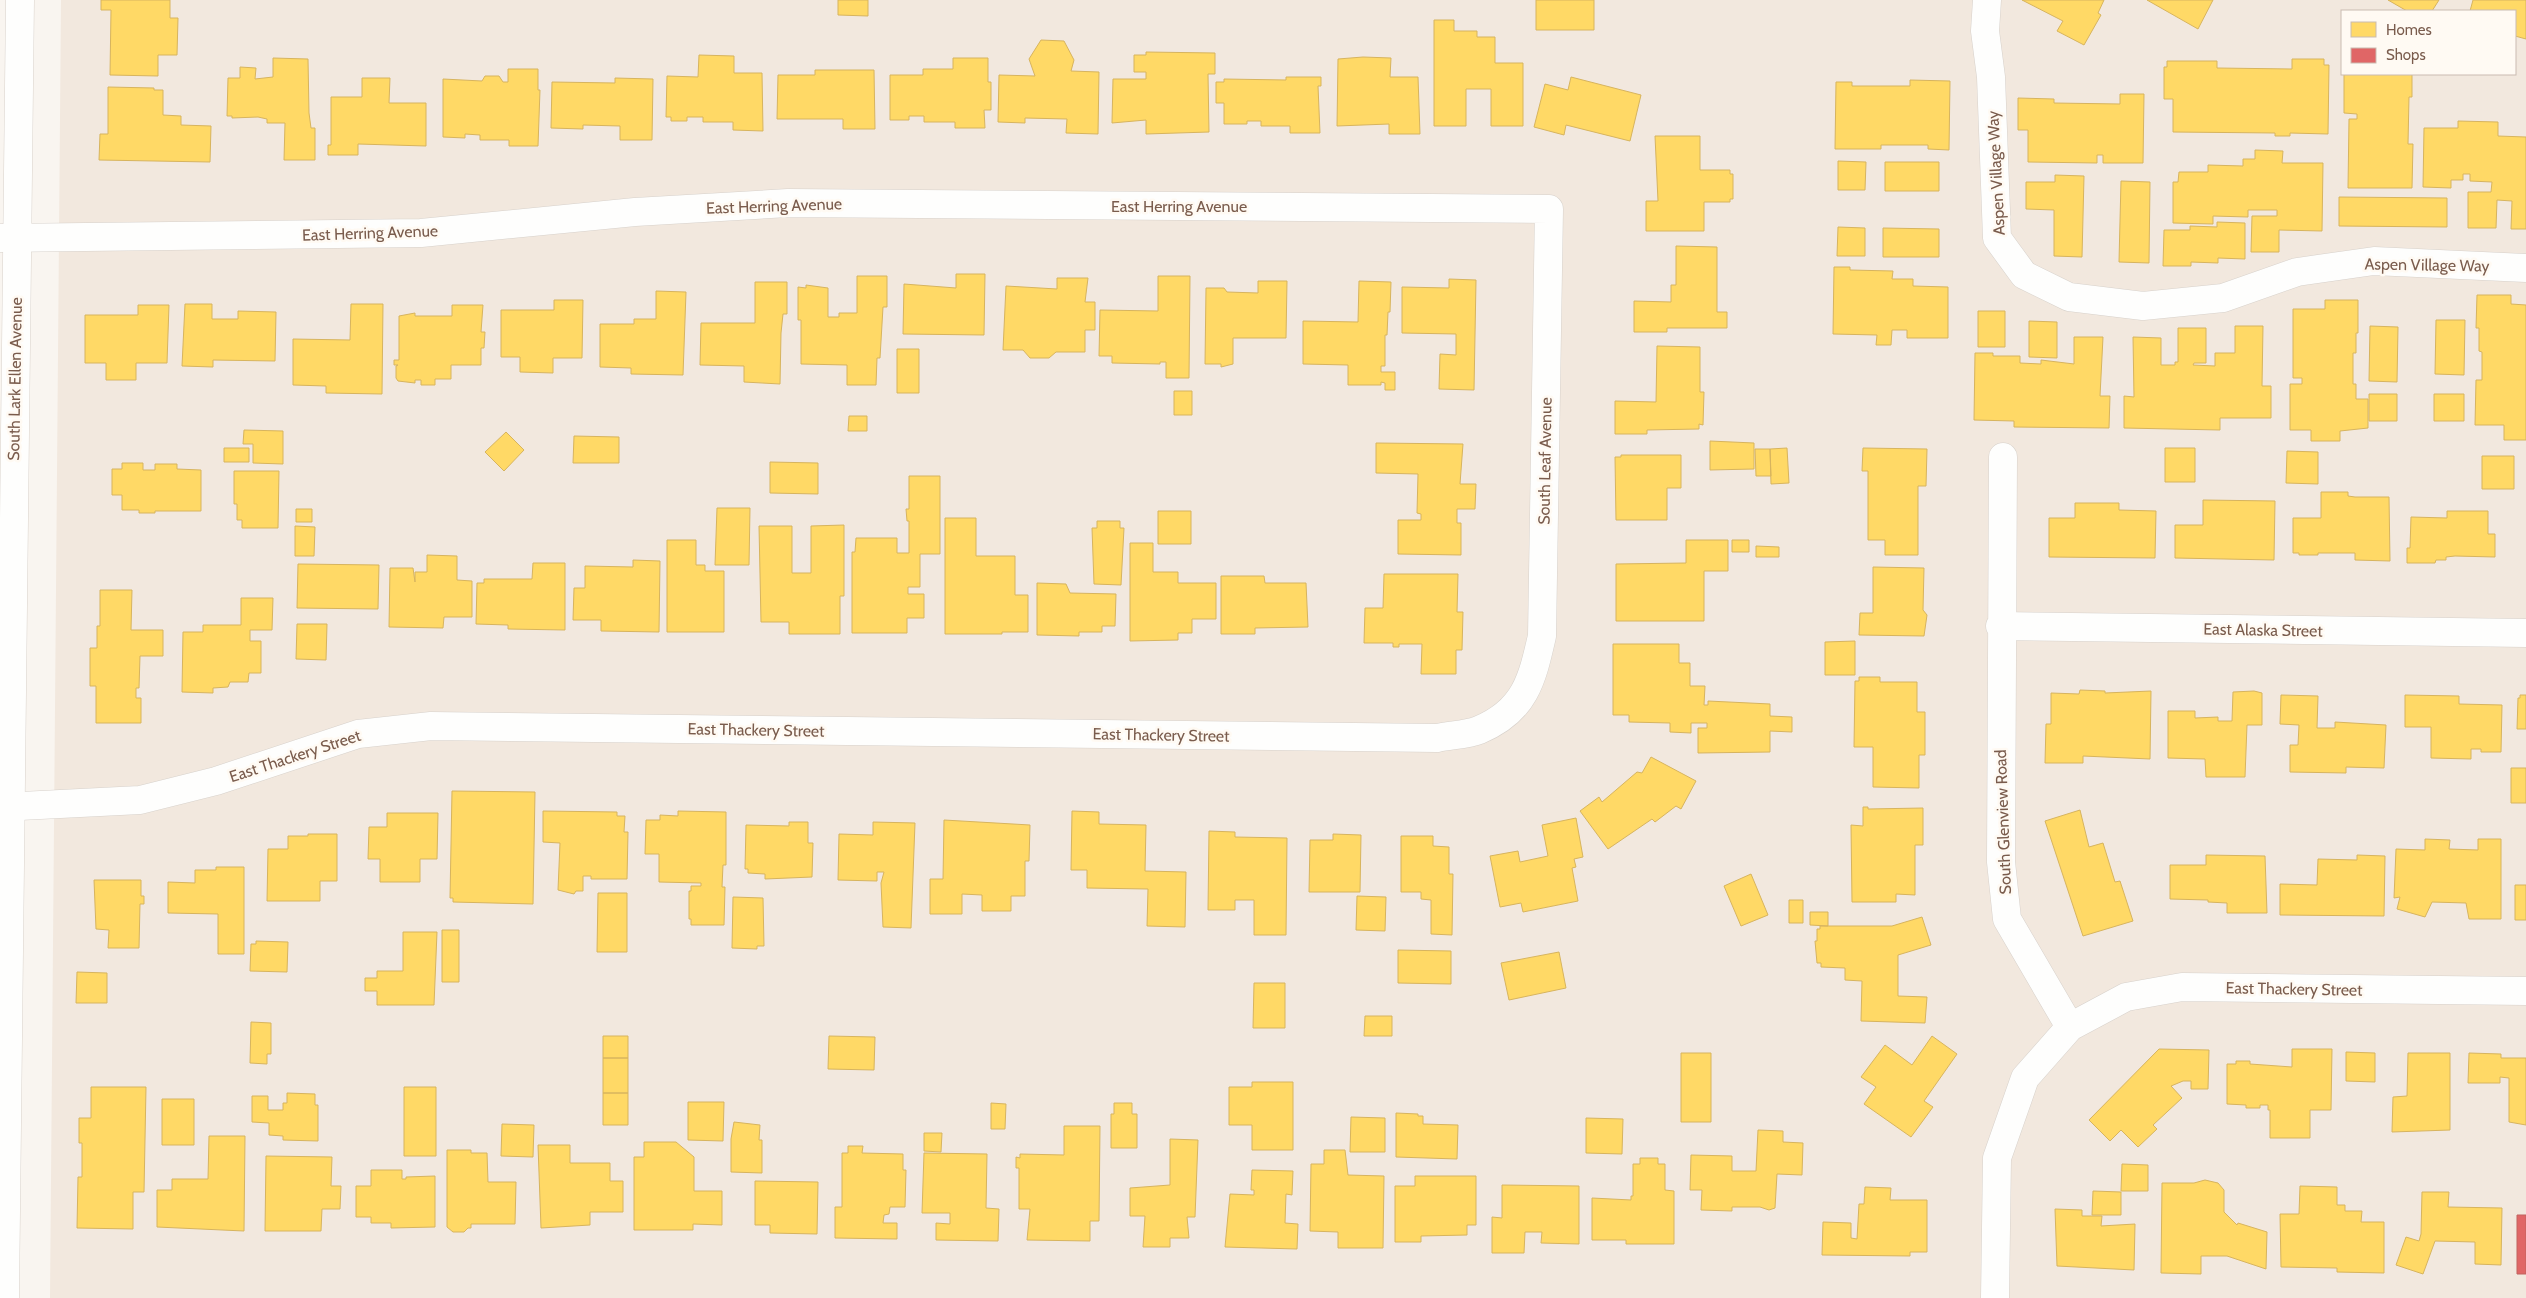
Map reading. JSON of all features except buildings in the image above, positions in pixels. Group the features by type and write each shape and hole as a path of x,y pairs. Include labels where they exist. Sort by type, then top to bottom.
{"street":[{"name":"South Lark Ellen Avenue","path":"5,1298 8,238 20,0"},
{"name":"Aspen Village Way","path":"1987,0 1986,31 1991,77 1997,238 2024,275 2069,298 2143,306 2223,298 2298,272 2374,261 2526,268"},
{"name":"East Herring Avenue","path":"8,238 421,233 635,212 788,203 1550,209"},
{"name":"South Leaf Avenue","path":"1515,708 1534,674 1542,636 1550,209"},
{"name":"South Glenview Road","path":"2003,457 2000,626 2001,862 2007,919 2070,1027"},
{"name":"East Alaska Street","path":"2000,626 2526,633"},
{"name":"East Thackery Street","path":"5,807 140,800 216,781 358,734 431,726 1437,738 1479,731 1515,708"},
{"name":"East Thackery Street","path":"2070,1027 2126,997 2182,987 2526,991"},
{"path":"1995,1298 1998,1158 2026,1078 2070,1027"}],"shaded area":[{"path":"61,0 2526,0 2526,1298 50,1298"}]}
